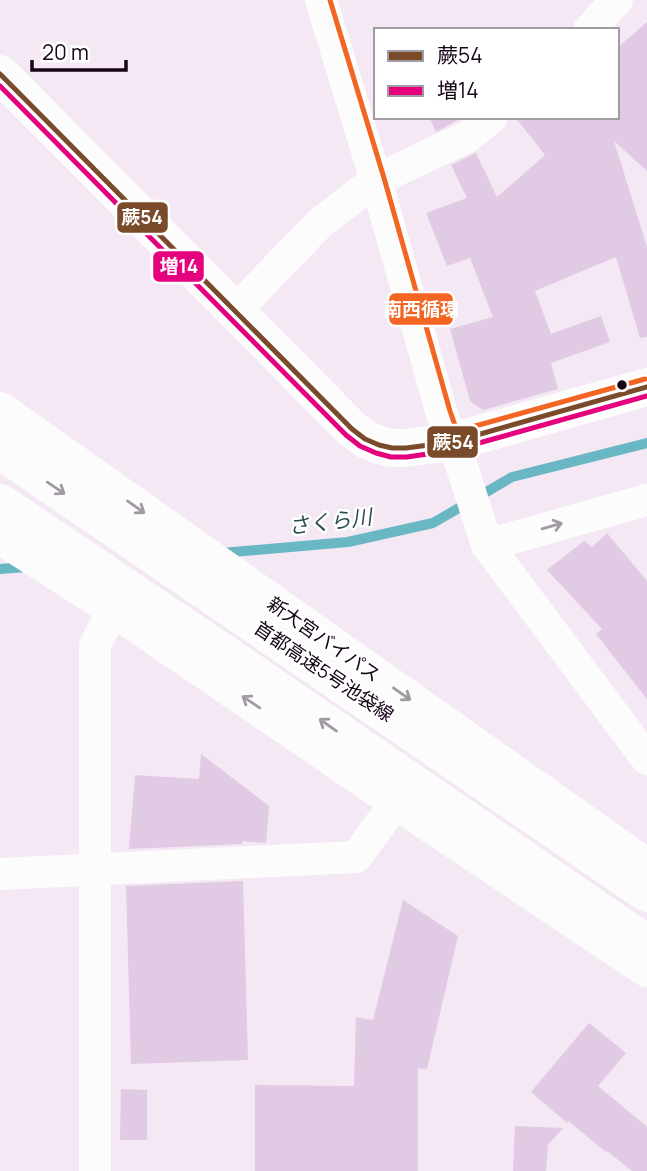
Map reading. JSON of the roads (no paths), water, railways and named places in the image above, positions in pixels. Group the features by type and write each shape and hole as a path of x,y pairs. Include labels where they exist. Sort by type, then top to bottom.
{"main road":[{"path":"0,74 352,429 365,439 379,445 406,448 452,442 647,387"},
{"name":"新大宮バイパス","path":"0,411 647,868"},
{"name":"首都高速5号池袋線","path":"0,450 647,893"},
{"path":"0,503 647,944"},
{"path":"12,543 114,608 397,802 647,968"},
{"path":"571,918 647,978"}],"street":[{"path":"321,0 376,180 442,414 483,533 647,759"},
{"path":"591,28 617,0"},
{"path":"235,311 320,223 376,180 467,137 490,119"},
{"path":"483,533 647,500"},
{"path":"95,1171 95,645 114,608"},
{"path":"0,874 356,857 397,802"}],"waterway":[{"name":"さくら川","path":"222,553 348,542 433,523 512,477 647,443"},
{"name":"さくら川","path":"0,569 26,567"}]}
